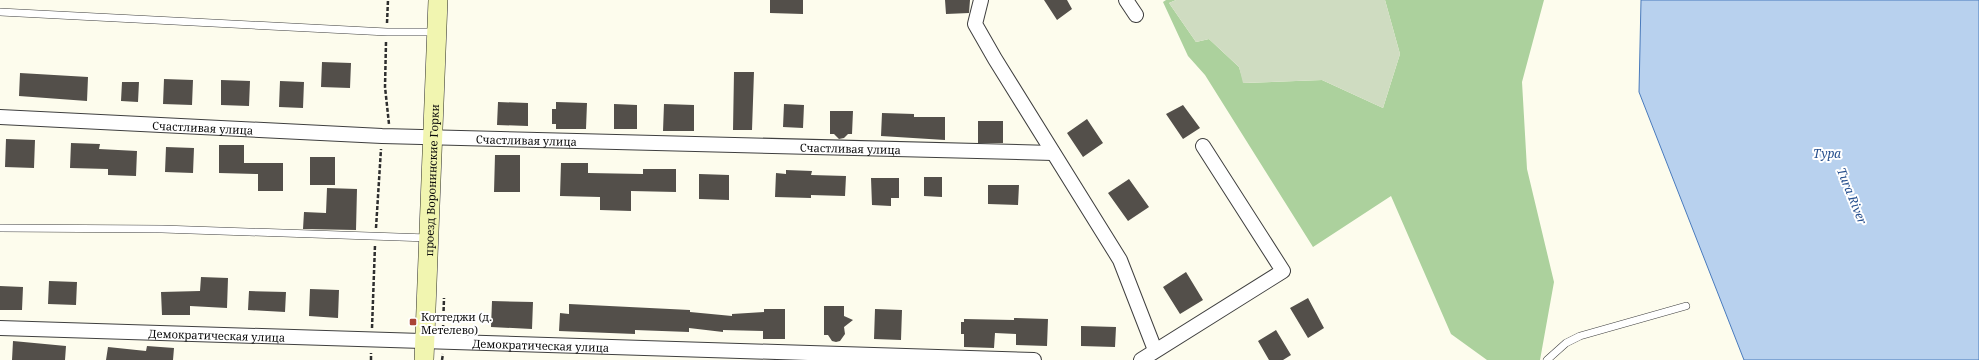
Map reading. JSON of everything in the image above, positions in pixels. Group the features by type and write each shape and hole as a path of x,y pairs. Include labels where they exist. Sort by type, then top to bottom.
{"street":[{"name":"проезд Воронинские Горки","path":"424,360 438,0"},
{"path":"981,0 975,24 1053,154 1120,260 1156,350"},
{"path":"1126,0 1136,15"},
{"name":"Счастливая улица","path":"0,118 432,138 1053,154"},
{"path":"1141,360 1283,271 1203,146"},
{"name":"Демократическая улица","path":"0,328 1034,360"}],"lane":[{"path":"0,12 387,32 437,32"},
{"path":"0,228 162,229 376,238 428,238"},
{"path":"1547,360 1566,343 1580,336 1686,306"}],"path":[{"path":"371,360 382,136 390,123 385,87 388,0"}],"green space":[{"path":"1166,0 1176,0 1169,3 1196,42 1209,39 1239,67 1244,83 1322,80 1383,108 1400,54 1385,0 1544,0 1522,82 1527,169 1554,282 1540,360 1487,360 1451,334 1391,196 1313,247 1205,75 1188,56 1163,2"},
{"path":"1176,0 1385,0 1400,54 1383,108 1322,80 1243,83 1239,67 1209,39 1196,42 1169,3"}],"water":[{"name":"Тура","path":"1641,0 1979,0 1979,360 1744,360 1639,92"}],"building":[{"path":"770,0 803,0 803,14 770,13"},
{"path":"945,0 970,0 969,13 946,14"},
{"path":"1044,0 1067,0 1072,9 1057,20"},
{"path":"322,62 351,63 350,88 321,87"},
{"path":"734,72 754,72 752,130 733,130"},
{"path":"20,73 88,77 87,101 19,96"},
{"path":"164,79 193,80 192,105 163,104"},
{"path":"221,80 250,81 249,106 221,105"},
{"path":"280,81 304,82 303,108 279,107"},
{"path":"122,82 139,82 138,102 121,101"},
{"path":"498,102 528,103 528,126 497,125"},
{"path":"556,102 587,103 586,129 556,129 556,124 552,124 552,109 556,109"},
{"path":"614,104 637,105 637,129 614,129"},
{"path":"664,104 694,105 694,131 663,131"},
{"path":"784,104 804,105 803,128 783,127"},
{"path":"1183,105 1200,128 1183,139 1166,114"},
{"path":"830,111 853,111 852,134 848,134 844,138 839,139 834,134 830,134"},
{"path":"882,113 914,114 914,117 945,117 945,140 881,136"},
{"path":"1087,119 1103,143 1083,157 1067,133"},
{"path":"978,121 1003,121 1003,143 978,143"},
{"path":"6,139 35,140 34,168 5,167"},
{"path":"71,143 100,144 99,149 137,151 136,176 108,175 108,169 70,168"},
{"path":"219,145 244,145 244,163 283,163 283,191 258,191 258,174 219,173"},
{"path":"166,147 194,148 193,173 165,172"},
{"path":"495,155 520,155 520,192 494,192"},
{"path":"310,157 335,157 335,185 310,185"},
{"path":"561,163 588,163 588,173 643,174 643,169 676,169 676,192 631,191 631,211 600,210 600,197 560,196"},
{"path":"786,170 812,171 811,175 846,176 845,196 811,195 811,198 775,197 776,173 786,174"},
{"path":"699,174 729,175 729,200 699,199"},
{"path":"924,177 942,177 942,197 924,196"},
{"path":"871,178 899,178 899,198 891,198 891,206 872,205"},
{"path":"1129,179 1149,207 1128,221 1108,193"},
{"path":"988,185 1019,185 1018,205 988,204"},
{"path":"327,188 357,189 356,230 303,229 304,212 326,213"},
{"path":"1186,272 1203,300 1180,314 1163,287"},
{"path":"201,277 228,278 227,308 190,306 190,315 162,315 161,292 200,291"},
{"path":"49,281 77,282 76,305 48,304"},
{"path":"0,286 23,287 22,310 0,310"},
{"path":"310,289 339,290 338,318 309,316"},
{"path":"249,291 286,292 285,312 248,310"},
{"path":"1308,298 1324,328 1308,338 1290,308"},
{"path":"492,301 533,302 532,329 491,327"},
{"path":"569,304 690,310 690,312 732,316 732,314 764,312 764,309 785,309 785,339 763,339 763,331 723,330 723,332 689,328 689,332 635,330 635,334 559,331 560,313 569,314"},
{"path":"824,306 844,306 844,316 853,320 844,327 845,334 840,341 832,341 828,335 824,335"},
{"path":"875,309 902,310 901,340 874,339"},
{"path":"1014,318 1048,319 1047,346 1016,345 1016,334 995,333 994,348 964,347 964,334 961,334 961,322 964,322 964,319 1014,320"},
{"path":"1081,326 1116,327 1115,347 1081,346"},
{"path":"1276,330 1291,355 1283,360 1269,360 1258,341"},
{"path":"13,341 66,346 65,360 12,360"},
{"path":"147,346 174,348 173,360 106,360 108,347 146,351"}],"place":[{"name":"Коттеджи (д. Метелево)","path":"413,322"}],"water label":[{"name":"Tura River","path":"1852,196"}]}
